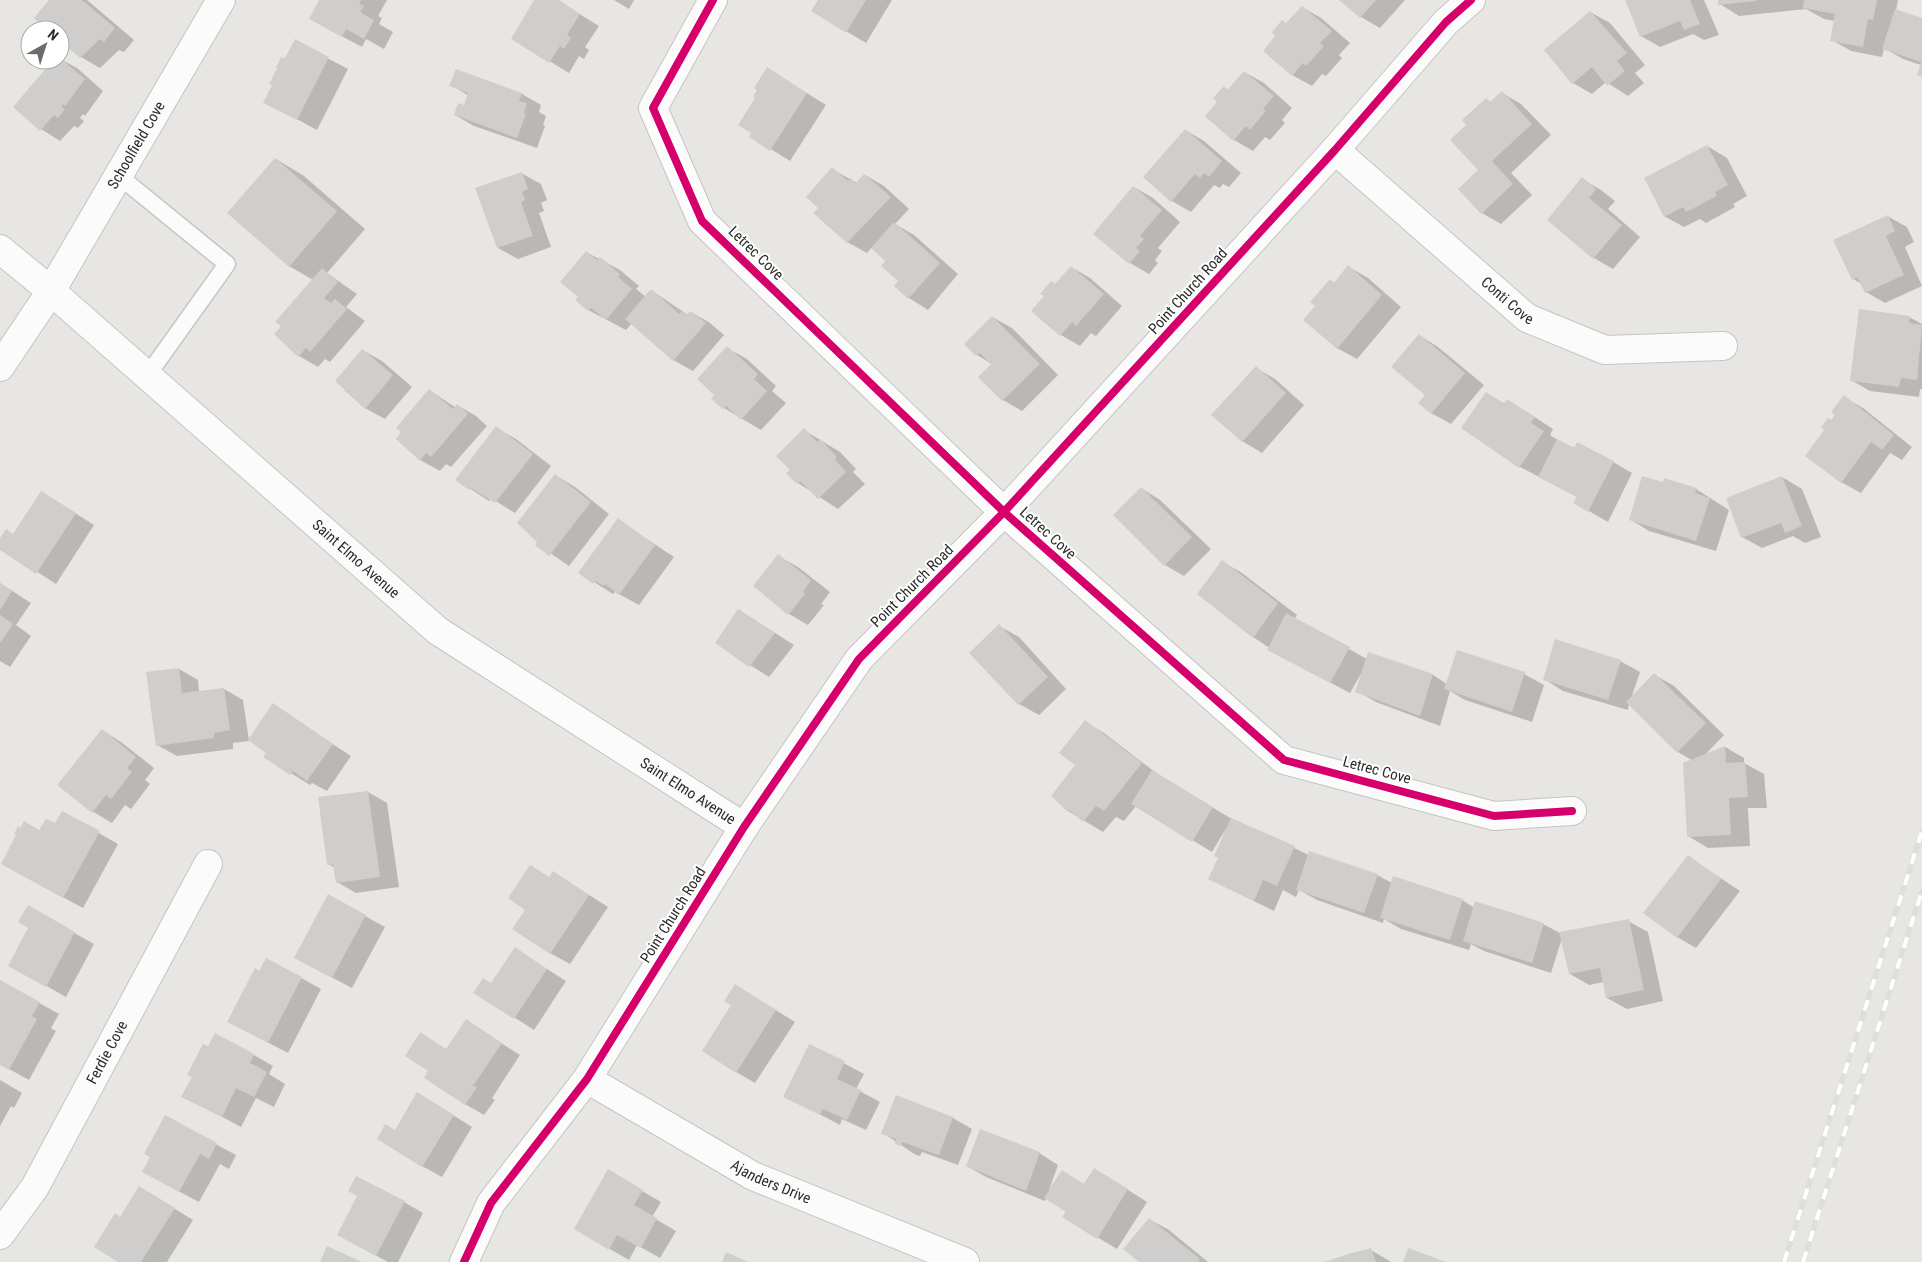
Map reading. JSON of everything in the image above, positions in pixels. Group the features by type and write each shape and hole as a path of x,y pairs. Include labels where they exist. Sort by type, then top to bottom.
{"street":[{"name":"Schoolfield Cove","path":"0,367 50,291 221,0"},
{"name":"Letrec Cove","path":"712,0 653,108 702,221 1004,512 1284,760 1494,816 1572,811"},
{"name":"Point Church Road","path":"464,1262 491,1203 587,1079 744,827 859,659 1004,512 1335,150 1446,22 1471,0"},
{"name":"Conti Cove","path":"1335,150 1527,318 1606,350 1723,346"},
{"name":"Saint Elmo Avenue","path":"0,250 50,291 438,631 744,827"},
{"name":"Ferdie Cove","path":"0,1235 35,1187 208,864"},
{"name":"Ajanders Drive","path":"587,1079 753,1176 965,1262"}],"lane":[{"path":"119,176 228,264 147,376"}],"building":[{"path":"49,0 82,0 115,28 104,42 100,39 80,58 70,50 70,20 36,20 34,18"},
{"path":"319,0 361,0 359,4 364,6 360,12 374,20 364,39 346,29 342,37 309,19"},
{"path":"534,0 559,0 580,14 567,35 571,38 564,49 560,46 549,63 511,39"},
{"path":"818,0 866,0 846,33 811,11"},
{"path":"1339,0 1376,0 1360,18"},
{"path":"1625,0 1690,0 1700,24 1684,30 1680,21 1640,37"},
{"path":"1718,0 1756,0 1756,1 1718,5"},
{"path":"1804,0 1877,0 1873,20 1868,19 1863,47 1830,41 1835,14 1803,8"},
{"path":"1302,6 1332,31 1320,43 1324,46 1306,66 1303,63 1292,76 1263,51 1275,36 1272,32 1282,20 1286,23"},
{"path":"1895,9 1922,18 1922,77 1917,75 1921,62 1882,49"},
{"path":"1590,11 1627,53 1617,61 1625,71 1607,86 1592,67 1572,84 1544,50"},
{"path":"295,39 329,57 297,120 263,103 272,85 269,84 276,70 278,71 276,68 281,57 285,58"},
{"path":"70,66 85,79 65,106 63,104 61,106 65,109 58,118 54,115 40,131 13,107 44,70 70,70"},
{"path":"767,67 807,93 770,151 749,137 751,133 738,125 755,98 753,97 757,90 754,88"},
{"path":"456,69 522,93 519,101 527,103 524,113 526,114 517,138 454,115 458,103 464,105 468,93 449,86"},
{"path":"1244,71 1274,96 1263,109 1266,111 1250,130 1246,126 1233,141 1205,116 1217,102 1213,98 1224,86 1227,90"},
{"path":"1502,91 1532,124 1492,161 1513,184 1481,214 1458,189 1478,170 1450,140 1466,125 1462,120 1486,98 1490,102"},
{"path":"1185,129 1222,161 1209,177 1204,173 1200,178 1195,174 1171,202 1143,177"},
{"path":"1707,145 1728,185 1715,192 1717,196 1686,212 1683,207 1664,217 1644,178"},
{"path":"275,158 337,211 289,267 227,213"},
{"path":"832,167 848,181 851,178 856,183 864,174 891,197 847,243 813,213 818,208 806,197"},
{"path":"522,172 528,189 522,192 525,200 521,202 533,236 497,248 475,188"},
{"path":"1582,177 1596,189 1589,198 1622,225 1593,259 1547,220"},
{"path":"1133,186 1162,210 1140,236 1144,239 1136,248 1140,251 1129,264 1093,234"},
{"path":"1888,215 1895,231 1886,236 1904,275 1865,293 1857,277 1852,280 1833,240"},
{"path":"894,222 940,263 908,299 894,286 898,281 881,266 885,261 871,248"},
{"path":"586,251 597,260 600,257 620,274 618,277 632,289 606,320 591,308 588,311 575,300 578,297 560,282"},
{"path":"1348,265 1382,295 1337,349 1303,320 1315,306 1310,302 1330,279 1334,283"},
{"path":"1071,266 1104,294 1076,326 1072,322 1060,336 1031,311 1044,296 1040,294 1051,281 1055,284"},
{"path":"322,268 338,282 324,298 331,303 335,299 347,309 310,352 306,348 298,357 274,334 281,326 275,322"},
{"path":"651,289 679,314 682,311 687,315 690,311 706,323 673,361 625,319"},
{"path":"1859,309 1910,316 1909,323 1922,325 1917,380 1901,378 1899,387 1850,381"},
{"path":"992,316 1040,364 1002,401 978,377 991,364 980,353 976,356 964,344"},
{"path":"1419,334 1465,373 1431,414 1418,403 1425,395 1391,367"},
{"path":"727,346 758,374 754,379 767,391 741,420 726,406 723,409 711,399 714,395 697,379"},
{"path":"362,349 393,375 365,409 335,381"},
{"path":"1256,366 1286,393 1242,442 1211,415"},
{"path":"429,389 453,409 457,404 468,414 431,457 426,453 420,461 396,439 401,432 396,428"},
{"path":"1486,392 1504,404 1507,399 1535,417 1531,423 1544,431 1519,468 1461,428"},
{"path":"1844,395 1894,435 1882,450 1871,442 1841,483 1805,456 1824,430 1821,427 1828,418 1831,420 1835,415 1831,412"},
{"path":"496,426 533,454 495,503 471,488 469,490 455,480"},
{"path":"804,428 817,442 820,439 837,457 835,460 846,472 818,499 800,481 797,484 786,473 790,470 776,456"},
{"path":"1557,439 1574,448 1577,442 1614,461 1588,512 1573,503 1577,497 1538,477"},
{"path":"555,474 591,502 549,556 535,545 537,542 517,523"},
{"path":"1642,476 1663,482 1664,478 1697,488 1695,493 1710,498 1696,541 1629,520"},
{"path":"1782,476 1802,526 1785,533 1781,523 1741,538 1726,498"},
{"path":"1141,487 1192,537 1164,566 1113,515"},
{"path":"41,491 76,513 36,574 0,550 0,538 6,529 13,534"},
{"path":"618,518 655,545 619,595 605,584 604,586 595,581 593,584 578,573"},
{"path":"778,554 811,580 803,592 805,594 788,615 753,586"},
{"path":"1222,560 1278,603 1253,638 1197,594"},
{"path":"0,583 12,591 0,610"},
{"path":"738,609 775,633 749,667 715,643"},
{"path":"1286,613 1350,647 1330,683 1267,650"},
{"path":"0,615 13,624 0,643"},
{"path":"999,624 1048,677 1018,705 969,653"},
{"path":"1555,639 1621,660 1608,700 1543,680"},
{"path":"1457,650 1525,672 1512,712 1444,689"},
{"path":"1368,652 1433,674 1420,716 1355,692"},
{"path":"179,668 182,693 224,688 230,730 214,733 214,738 156,746 146,672"},
{"path":"1654,673 1706,723 1677,753 1626,702"},
{"path":"273,703 333,744 307,781 293,771 290,775 263,757 266,753 248,740"},
{"path":"1085,720 1142,763 1104,811 1096,806 1083,822 1069,810 1068,812 1051,796 1075,765 1059,753"},
{"path":"102,729 136,757 127,768 132,772 111,799 106,795 92,813 57,785"},
{"path":"1725,746 1726,763 1745,762 1748,797 1729,798 1731,835 1687,837 1683,763"},
{"path":"1152,770 1213,807 1192,842 1131,804"},
{"path":"368,791 380,877 336,883 333,865 327,865 318,797"},
{"path":"62,811 100,831 63,898 1,864 16,835 14,834 18,826 20,828 24,821 39,830 46,819 55,823"},
{"path":"1231,818 1295,846 1277,886 1263,880 1254,901 1208,879 1218,858 1214,856"},
{"path":"1309,851 1378,874 1364,913 1296,890"},
{"path":"1688,855 1721,879 1677,938 1643,913"},
{"path":"530,865 549,877 553,871 589,895 550,954 512,929 525,910 508,898"},
{"path":"1393,876 1463,899 1450,940 1380,918"},
{"path":"328,894 366,915 332,978 294,958"},
{"path":"1475,901 1544,923 1532,963 1463,941"},
{"path":"28,905 75,932 46,987 8,966 28,928 18,922"},
{"path":"1629,919 1644,990 1606,998 1600,968 1569,974 1559,932"},
{"path":"515,947 547,969 514,1019 473,993 483,978 491,983"},
{"path":"266,958 302,977 268,1043 227,1022 255,968 259,971"},
{"path":"0,980 40,1002 32,1016 37,1019 9,1070 0,1065"},
{"path":"735,984 776,1010 736,1073 702,1051 731,1005 724,1001"},
{"path":"466,1019 502,1043 473,1086 477,1087 465,1105 424,1078 428,1071 405,1056 420,1032 446,1049"},
{"path":"215,1033 254,1054 250,1063 267,1072 254,1097 236,1088 222,1117 181,1097 192,1077 187,1075 203,1044 208,1046"},
{"path":"809,1044 845,1061 837,1079 861,1090 847,1120 823,1109 820,1115 783,1097"},
{"path":"417,1092 454,1115 422,1167 377,1139 385,1124 395,1130"},
{"path":"896,1095 953,1117 939,1155 902,1142 901,1146 895,1144 896,1139 881,1134"},
{"path":"165,1115 217,1143 209,1159 200,1154 179,1192 142,1172 150,1157 144,1154"},
{"path":"980,1129 1040,1152 1026,1191 966,1166"},
{"path":"1094,1168 1128,1189 1097,1239 1062,1217 1066,1212 1044,1198 1062,1170 1084,1184"},
{"path":"608,1169 643,1190 634,1205 657,1218 641,1248 617,1235 609,1250 574,1229"},
{"path":"356,1176 405,1201 376,1256 337,1235 357,1196 348,1191"},
{"path":"139,1186 175,1208 141,1262 118,1262 94,1247 115,1213 120,1217"},
{"path":"1149,1218 1200,1259 1198,1262 1139,1262 1123,1249"},
{"path":"327,1246 362,1262 320,1262"},
{"path":"1371,1248 1376,1262 1324,1262 1352,1253"},
{"path":"1408,1248 1446,1262 1403,1262"},
{"path":"726,1252 748,1262 722,1262"}],"railway":[{"path":"1784,1262 1922,831"},
{"path":"1803,1262 1922,891"}],"cycle path":[{"path":"713,0 653,108 702,221 1004,512 1284,760 1494,816 1572,811"},
{"path":"464,1262 491,1203 587,1079 744,827 859,659 1004,512 1335,150 1446,22 1471,0"}]}
